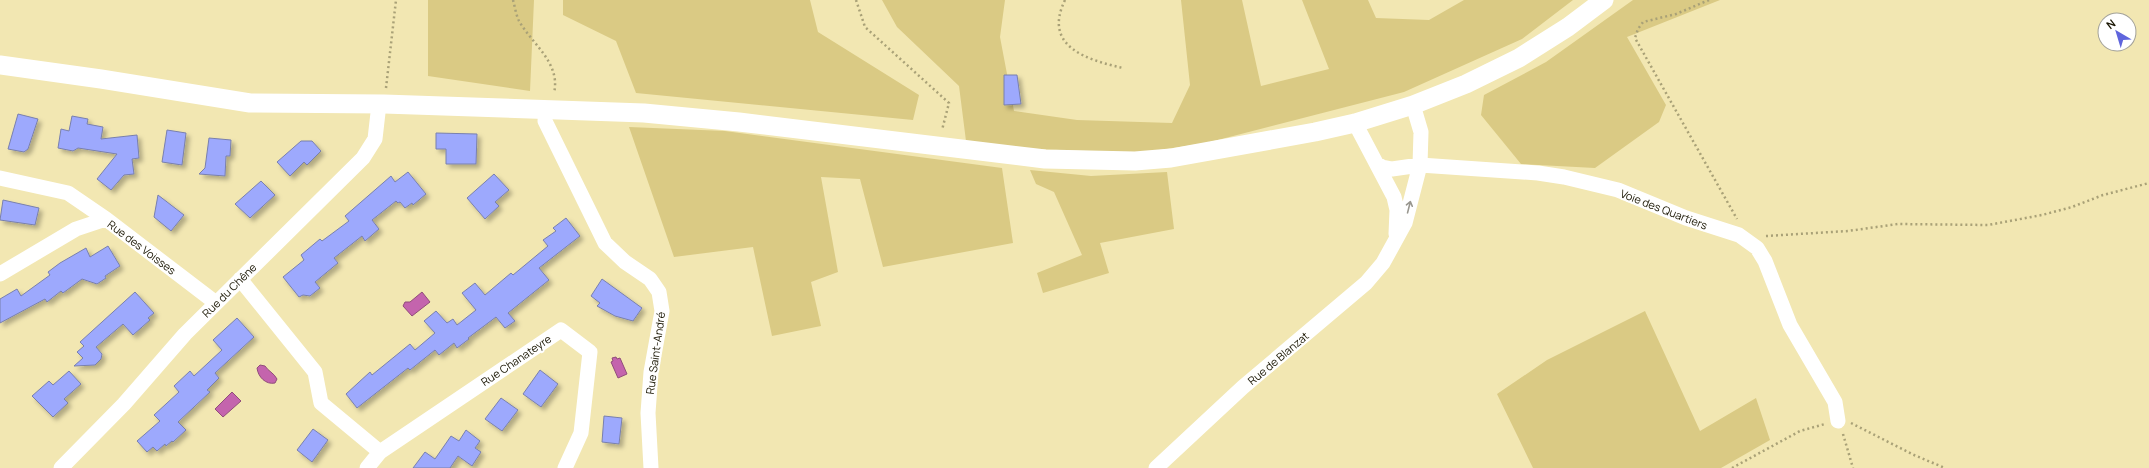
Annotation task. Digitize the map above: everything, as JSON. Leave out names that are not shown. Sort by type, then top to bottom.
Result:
[{"type":"main road","points":[[0,65],[101,78],[250,103],[382,104],[644,113],[739,122],[1045,159],[1135,161],[1215,150],[1355,123],[1413,104],[1466,84],[1519,58],[1568,27],[1604,0]]},
{"type":"street","name":"Rue du Chêne","points":[[61,468],[124,404],[185,334],[363,158],[375,139],[382,104]]},
{"type":"street","name":"Rue de Blanzat","points":[[1156,468],[1243,387],[1366,283],[1383,263],[1405,223],[1420,165],[1421,132],[1413,104]]},
{"type":"street","name":"Rue Saint-André","points":[[548,109],[546,121],[606,243],[625,262],[650,279],[659,292],[662,311],[651,372],[648,413],[651,468]]},
{"type":"street","name":"Rue de Blanzat","points":[[1355,123],[1394,197],[1397,222],[1395,243]]},
{"type":"street","name":"Voie des Quartiers","points":[[1377,164],[1382,167],[1392,169],[1420,165],[1538,173],[1571,178],[1618,190],[1692,220],[1739,235],[1757,248],[1765,261],[1790,324],[1836,402],[1838,421]]},
{"type":"street","points":[[0,178],[68,193],[106,219]]},
{"type":"street","name":"Rue des Voisses","points":[[0,274],[76,229],[106,219],[216,303]]},
{"type":"street","points":[[240,279],[315,372],[321,403],[380,452]]},
{"type":"street","name":"Rue Chanateyre","points":[[367,468],[380,452],[561,330],[590,352],[581,433],[565,468]]},
{"type":"path","points":[[382,104],[396,0]]},
{"type":"path","points":[[513,0],[519,21],[551,66],[555,88],[548,109]]},
{"type":"path","points":[[856,0],[865,27],[949,103],[938,146]]},
{"type":"path","points":[[1065,0],[1058,14],[1060,32],[1070,48],[1094,61],[1124,68]]},
{"type":"path","points":[[1709,0],[1676,14],[1643,22],[1638,28],[1635,38],[1737,220]]},
{"type":"path","points":[[1739,235],[1782,236],[1848,231],[1898,224],[1988,225],[2042,215],[2072,207],[2103,195],[2149,183]]},
{"type":"path","points":[[1732,468],[1800,431],[1838,421],[1847,421],[1914,455],[1945,468]]},
{"type":"path","points":[[1838,421],[1853,468]]},
{"type":"shaded area","points":[[428,0],[534,0],[530,91],[428,76]]},
{"type":"shaded area","points":[[563,0],[810,0],[818,32],[919,95],[913,120],[636,93],[616,41],[563,15]]},
{"type":"shaded area","points":[[882,0],[1005,0],[1000,37],[1014,111],[1077,120],[1172,123],[1190,85],[1181,0],[1242,0],[1261,86],[1329,69],[1302,0],[1368,0],[1376,18],[1429,20],[1464,0],[1573,0],[1522,39],[1404,92],[1206,143],[1140,153],[1034,149],[966,141],[959,86],[897,27]]},
{"type":"shaded area","points":[[1633,0],[1720,0],[1627,37],[1666,105],[1659,122],[1595,168],[1521,164],[1481,115],[1484,95],[1546,62]]},
{"type":"shaded area","points":[[629,127],[725,131],[1002,168],[1013,243],[883,267],[860,179],[821,177],[838,272],[811,282],[821,326],[772,336],[753,247],[674,257]]},
{"type":"shaded area","points":[[1030,170],[1091,176],[1167,172],[1174,229],[1100,243],[1109,273],[1043,293],[1037,273],[1082,255],[1054,192],[1036,184]]},
{"type":"shaded area","points":[[422,292],[430,302],[412,316],[403,306],[405,302],[410,302]]},
{"type":"shaded area","points":[[1645,311],[1700,431],[1756,398],[1770,440],[1721,468],[1533,468],[1497,394],[1547,360]]},
{"type":"shaded area","points":[[616,357],[617,359],[620,358],[627,374],[618,378],[611,362],[613,361],[612,358]]},
{"type":"shaded area","points":[[260,365],[265,366],[274,375],[277,379],[275,383],[269,383],[263,380],[257,368]]},
{"type":"shaded area","points":[[232,392],[241,401],[223,417],[215,409]]},
{"type":"building","points":[[1004,75],[1017,75],[1021,104],[1004,105]]},
{"type":"building","points":[[18,114],[38,119],[28,149],[24,152],[8,149]]},
{"type":"building","points":[[72,116],[88,119],[87,124],[103,127],[101,139],[137,135],[139,158],[132,159],[134,174],[124,175],[111,190],[97,179],[117,154],[78,148],[73,151],[58,148],[61,129],[69,131]]},
{"type":"building","points":[[167,130],[186,133],[182,165],[162,162]]},
{"type":"building","points":[[436,133],[477,134],[476,164],[446,164],[446,149],[436,149]]},
{"type":"building","points":[[209,138],[231,140],[230,156],[226,156],[225,176],[199,174],[205,168]]},
{"type":"building","points":[[301,141],[312,141],[321,151],[307,165],[304,162],[290,176],[277,162]]},
{"type":"building","points":[[408,172],[426,194],[413,205],[412,203],[405,208],[400,202],[398,203],[396,201],[372,220],[379,229],[365,241],[362,236],[334,258],[338,263],[315,282],[320,288],[310,296],[303,295],[299,297],[283,277],[304,260],[301,255],[320,239],[322,241],[349,221],[345,216],[391,176],[395,182]]},
{"type":"building","points":[[494,174],[509,190],[495,202],[499,206],[485,219],[467,198]]},
{"type":"building","points":[[261,181],[275,195],[250,218],[235,204]]},
{"type":"building","points":[[158,195],[184,215],[171,231],[154,217]]},
{"type":"building","points":[[3,200],[39,208],[35,225],[0,220]]},
{"type":"building","points":[[566,218],[580,236],[539,268],[549,280],[508,313],[515,321],[505,328],[496,317],[457,348],[454,343],[439,355],[435,350],[410,370],[408,368],[357,408],[346,394],[370,372],[372,375],[410,344],[415,350],[435,333],[424,321],[436,311],[447,323],[453,319],[457,325],[476,310],[462,293],[475,283],[485,295],[511,273],[513,275],[548,246],[543,240],[556,231],[553,228]]},
{"type":"building","points":[[108,246],[120,266],[105,276],[106,278],[97,284],[82,279],[63,293],[61,291],[47,302],[45,299],[0,323],[0,299],[17,289],[21,296],[50,275],[48,272],[60,263],[86,248],[90,257]]},
{"type":"building","points":[[602,279],[642,308],[633,321],[615,316],[597,306],[600,303],[591,296]]},
{"type":"building","points":[[135,292],[154,313],[148,318],[150,320],[133,335],[123,324],[96,347],[102,354],[101,359],[95,365],[74,366],[83,358],[77,352],[84,346],[80,342]]},
{"type":"building","points":[[237,318],[254,337],[215,373],[219,378],[207,390],[210,392],[178,422],[186,430],[173,442],[172,441],[166,446],[165,444],[157,451],[153,447],[147,452],[137,441],[160,421],[154,415],[179,392],[174,386],[190,371],[194,376],[222,350],[213,340]]},
{"type":"building","points":[[540,370],[558,384],[541,407],[523,394]]},
{"type":"building","points":[[69,371],[81,384],[64,399],[68,403],[53,417],[32,396],[49,381],[53,385]]},
{"type":"building","points":[[501,398],[518,410],[502,431],[485,419]]},
{"type":"building","points":[[604,416],[622,418],[619,444],[602,442]]},
{"type":"building","points":[[313,429],[328,440],[312,462],[297,450]]},
{"type":"building","points":[[466,430],[480,441],[475,448],[481,452],[472,466],[458,456],[450,468],[413,468],[425,452],[435,459],[451,436],[459,441]]}]
